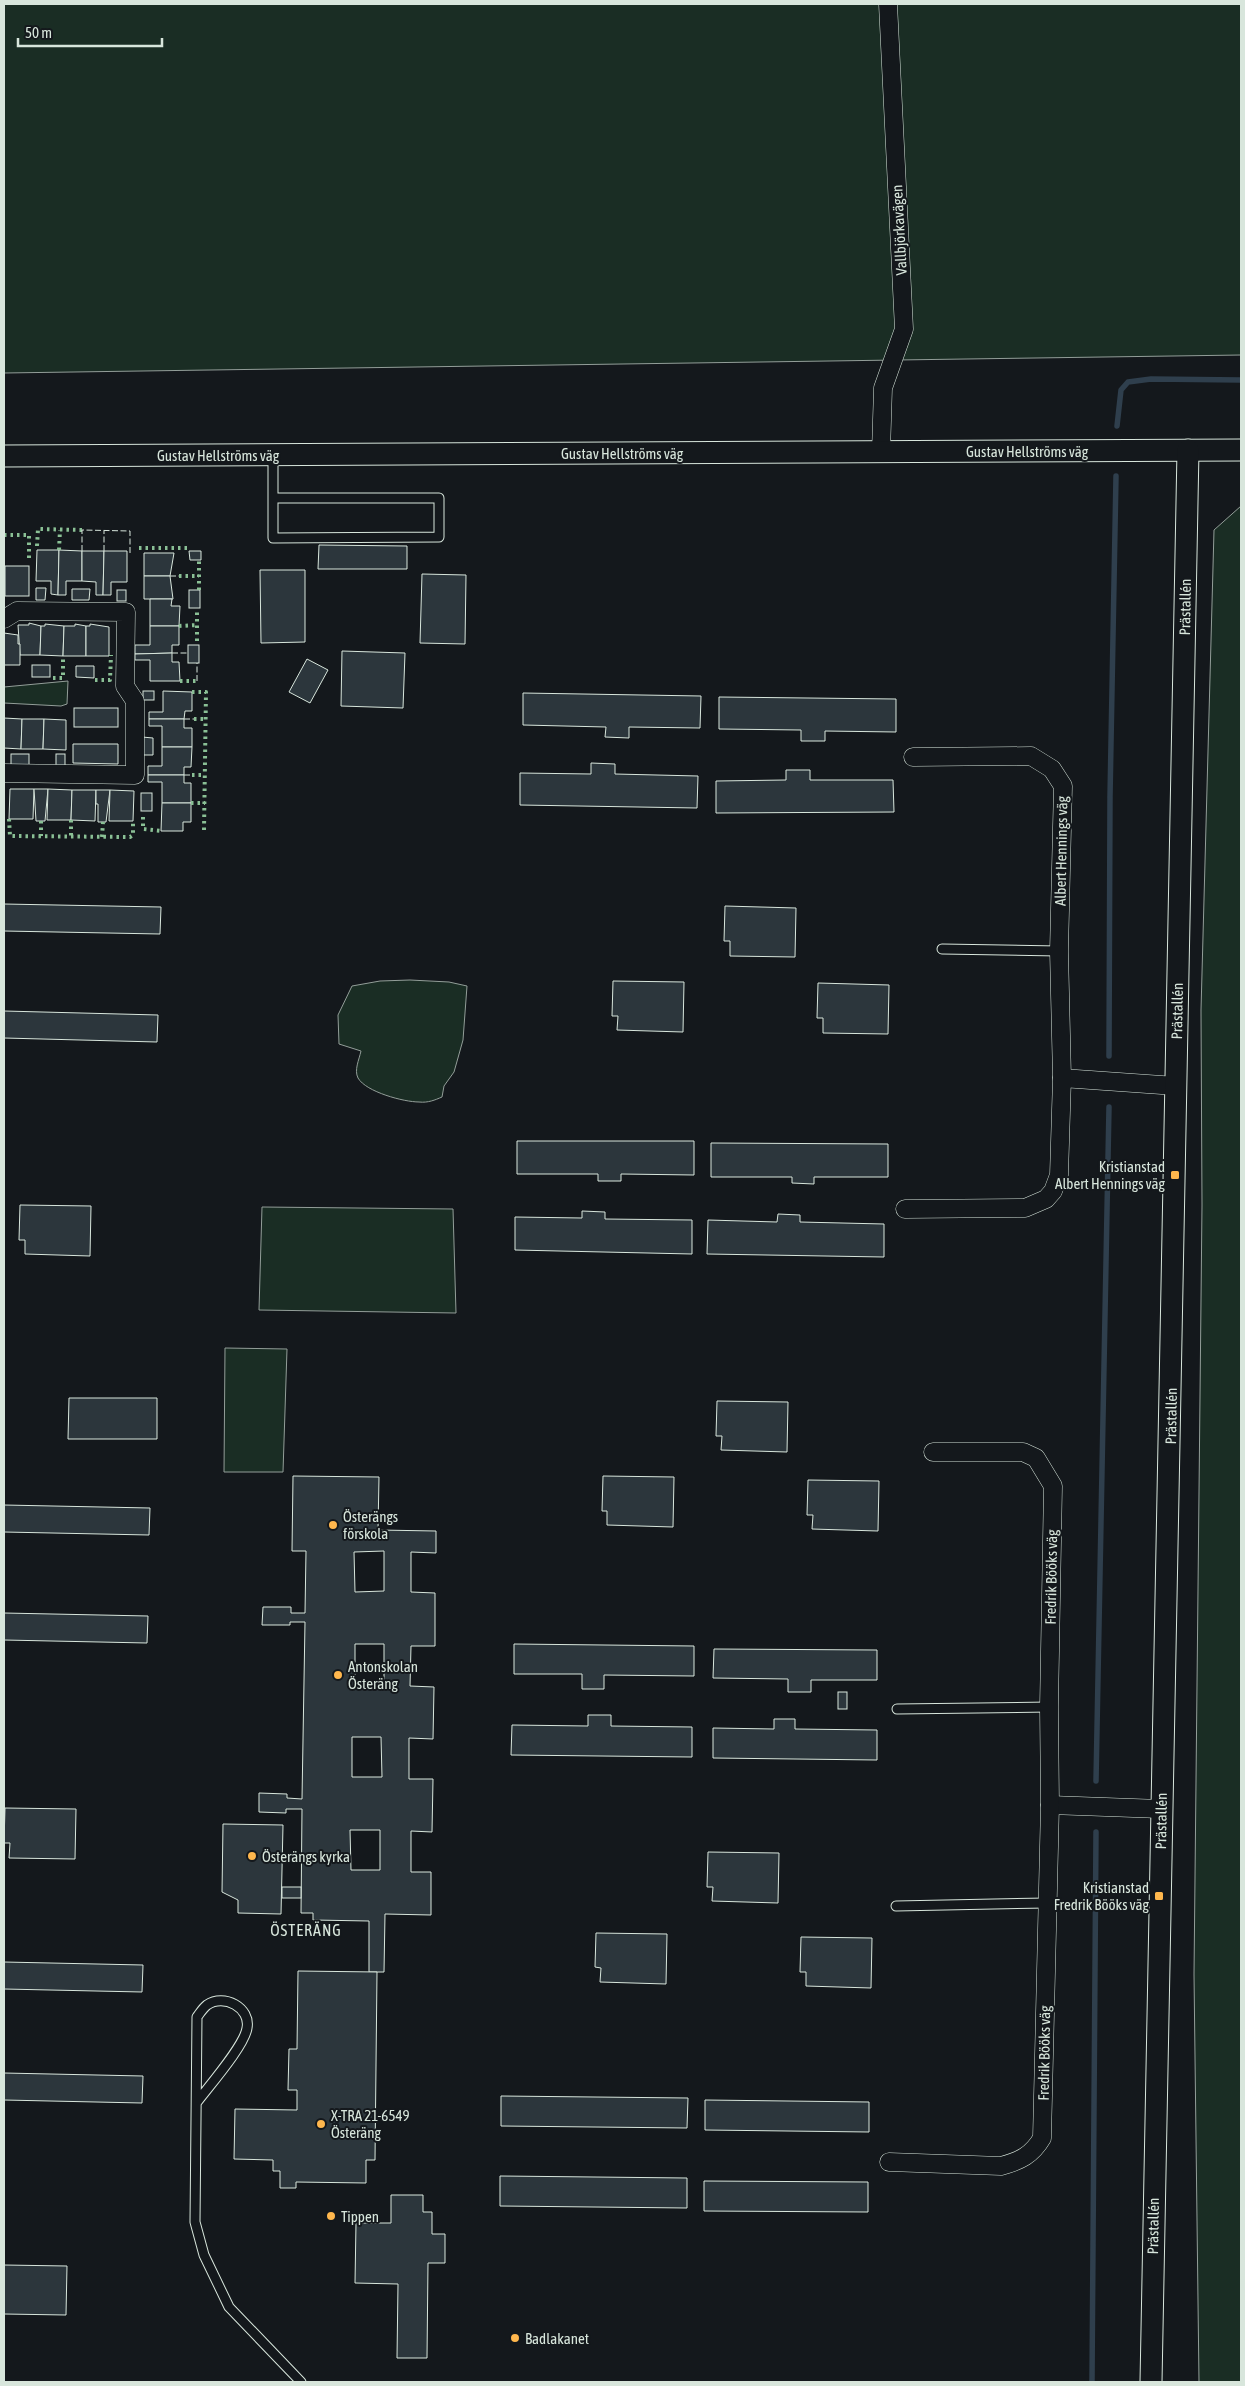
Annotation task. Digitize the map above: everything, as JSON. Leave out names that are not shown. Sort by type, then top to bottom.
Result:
[{"type":"street","name":"Vallbjörkavägen","points":[[882,452],[883,388],[904,329],[888,4]]},
{"type":"street","name":"Prästallén","points":[[1151,2382],[1188,450]]},
{"type":"street","name":"Gustav Hellströms väg","points":[[4,456],[1241,450]]},
{"type":"street","points":[[4,619],[17,611],[126,612],[125,686],[136,702],[135,775],[4,774]]},
{"type":"street","name":"Albert Hennings väg","points":[[905,1209],[1024,1208],[1046,1199],[1059,1175],[1062,1078],[1059,951],[1063,786],[1052,769],[1031,756],[913,757]]},
{"type":"street","points":[[1062,1078],[1176,1086]]},
{"type":"street","name":"Fredrik Bööks väg","points":[[889,2162],[1001,2166],[1018,2162],[1036,2148],[1042,2138],[1050,1805],[1048,1707],[1053,1486],[1036,1458],[1023,1452],[933,1452]]},
{"type":"street","points":[[1050,1805],[1161,1808]]},
{"type":"lane","points":[[273,454],[273,498],[273,538],[439,537],[439,498],[273,498]]},
{"type":"lane","points":[[942,949],[1059,951]]},
{"type":"lane","points":[[897,1709],[1048,1707]]},
{"type":"lane","points":[[896,1906],[1047,1903]]},
{"type":"lane","points":[[197,2102],[245,2038],[247,2018],[243,2010],[227,2002],[216,2001],[207,2005],[197,2017],[195,2222],[204,2255],[229,2307],[301,2382]]},
{"type":"green space","points":[[4,4],[1241,4],[1241,355],[4,373]]},
{"type":"green space","points":[[1241,506],[1241,2382],[1199,2382],[1194,1974],[1202,1205],[1201,1010],[1214,530]]},
{"type":"green space","points":[[68,681],[67,704],[61,706],[4,703],[4,687]]},
{"type":"green space","points":[[380,981],[449,982],[467,986],[463,1040],[454,1072],[444,1086],[442,1097],[425,1102],[412,1102],[395,1098],[369,1088],[362,1083],[356,1072],[361,1051],[339,1044],[338,1015],[352,986]]},
{"type":"green space","points":[[262,1207],[453,1209],[456,1313],[259,1310]]},
{"type":"green space","points":[[225,1348],[287,1349],[283,1472],[224,1472]]},
{"type":"building","points":[[319,545],[407,546],[407,569],[318,569]]},
{"type":"building","points":[[37,550],[59,550],[58,595],[51,594],[51,581],[36,581]]},
{"type":"building","points":[[59,550],[82,551],[82,581],[66,581],[66,595],[58,595]]},
{"type":"building","points":[[82,551],[104,551],[103,595],[96,595],[96,582],[82,581]]},
{"type":"building","points":[[104,551],[127,551],[127,582],[111,582],[111,595],[103,595]]},
{"type":"building","points":[[189,551],[201,551],[201,560],[190,560]]},
{"type":"building","points":[[144,553],[174,553],[170,576],[144,576]]},
{"type":"building","points":[[5,566],[29,566],[29,596],[5,596]]},
{"type":"building","points":[[260,570],[305,570],[305,642],[261,643]]},
{"type":"building","points":[[422,574],[466,575],[465,644],[420,643]]},
{"type":"building","points":[[144,576],[170,576],[173,599],[144,599]]},
{"type":"building","points":[[36,588],[46,588],[45,600],[36,600]]},
{"type":"building","points":[[72,589],[90,589],[89,600],[72,600]]},
{"type":"building","points":[[117,590],[126,590],[126,601],[117,601]]},
{"type":"building","points":[[189,590],[200,590],[200,608],[189,608]]},
{"type":"building","points":[[150,599],[172,599],[171,606],[180,606],[179,626],[150,626]]},
{"type":"building","points":[[29,623],[41,626],[40,655],[20,655],[18,625],[29,625]]},
{"type":"building","points":[[45,624],[64,626],[63,656],[40,655],[41,626],[45,626]]},
{"type":"building","points":[[75,624],[86,626],[86,656],[63,656],[64,626],[75,626]]},
{"type":"building","points":[[90,624],[109,627],[109,656],[86,656],[86,626],[90,626]]},
{"type":"building","points":[[150,626],[179,626],[179,645],[172,645],[172,653],[135,654],[135,645],[150,645]]},
{"type":"building","points":[[4,633],[18,635],[20,665],[4,665]]},
{"type":"building","points":[[188,645],[199,645],[199,663],[188,663]]},
{"type":"building","points":[[342,651],[405,653],[403,708],[341,706]]},
{"type":"building","points":[[172,653],[172,662],[179,662],[180,681],[150,681],[150,660],[135,660],[135,654]]},
{"type":"building","points":[[307,659],[328,670],[310,703],[289,692]]},
{"type":"building","points":[[32,665],[50,665],[50,677],[32,677]]},
{"type":"building","points":[[76,666],[94,666],[94,678],[76,677]]},
{"type":"building","points":[[143,691],[154,691],[154,700],[143,700]]},
{"type":"building","points":[[163,691],[192,692],[192,711],[185,711],[184,719],[149,719],[149,712],[163,712]]},
{"type":"building","points":[[523,693],[701,696],[700,728],[629,727],[629,738],[605,737],[606,727],[523,725]]},
{"type":"building","points":[[719,697],[896,699],[896,732],[825,731],[825,741],[801,741],[801,730],[719,729]]},
{"type":"building","points":[[74,708],[118,708],[118,727],[74,727]]},
{"type":"building","points":[[4,718],[22,719],[21,749],[4,748]]},
{"type":"building","points":[[22,719],[44,719],[43,749],[21,749]]},
{"type":"building","points":[[44,719],[66,720],[66,750],[43,749]]},
{"type":"building","points":[[149,719],[184,719],[184,728],[192,728],[192,747],[162,747],[162,726],[149,726]]},
{"type":"building","points":[[142,737],[153,738],[153,755],[142,755]]},
{"type":"building","points":[[73,744],[118,744],[118,764],[73,763]]},
{"type":"building","points":[[162,747],[192,747],[191,767],[184,767],[184,775],[148,775],[148,766],[162,766]]},
{"type":"building","points":[[11,754],[29,754],[29,765],[11,765]]},
{"type":"building","points":[[56,754],[65,754],[65,766],[56,766]]},
{"type":"building","points":[[591,763],[615,764],[615,774],[698,776],[697,808],[520,805],[520,773],[591,774]]},
{"type":"building","points":[[786,770],[810,770],[810,780],[893,780],[894,812],[716,813],[716,781],[786,780]]},
{"type":"building","points":[[148,775],[184,775],[184,783],[191,783],[191,803],[162,803],[162,782],[148,782]]},
{"type":"building","points":[[10,789],[34,789],[33,819],[9,819]]},
{"type":"building","points":[[34,789],[48,789],[45,821],[36,821]]},
{"type":"building","points":[[48,789],[72,790],[71,820],[47,820]]},
{"type":"building","points":[[72,790],[96,790],[95,821],[71,820]]},
{"type":"building","points":[[96,790],[110,790],[106,822],[98,822]]},
{"type":"building","points":[[110,790],[134,791],[133,821],[109,821]]},
{"type":"building","points":[[141,793],[152,793],[152,811],[141,811]]},
{"type":"building","points":[[162,803],[191,803],[191,822],[183,822],[183,831],[161,831]]},
{"type":"building","points":[[4,904],[161,907],[160,934],[4,931]]},
{"type":"building","points":[[725,906],[796,908],[795,957],[730,956],[730,941],[724,941]]},
{"type":"building","points":[[613,981],[684,982],[683,1032],[617,1030],[618,1016],[612,1016]]},
{"type":"building","points":[[818,983],[889,985],[888,1034],[823,1033],[823,1018],[817,1018]]},
{"type":"building","points":[[4,1011],[158,1015],[157,1042],[4,1038]]},
{"type":"building","points":[[517,1141],[694,1141],[694,1175],[621,1174],[621,1181],[598,1181],[598,1174],[517,1174]]},
{"type":"building","points":[[711,1143],[888,1144],[888,1177],[814,1177],[814,1184],[792,1183],[792,1177],[711,1177]]},
{"type":"building","points":[[20,1205],[91,1206],[90,1256],[25,1254],[25,1240],[19,1240]]},
{"type":"building","points":[[582,1211],[605,1212],[605,1219],[692,1220],[692,1254],[515,1250],[515,1217],[582,1218]]},
{"type":"building","points":[[778,1214],[800,1215],[800,1222],[884,1224],[884,1257],[707,1254],[708,1220],[777,1222]]},
{"type":"building","points":[[69,1398],[157,1398],[157,1439],[68,1439]]},
{"type":"building","points":[[717,1401],[788,1402],[787,1452],[721,1450],[722,1436],[716,1436]]},
{"type":"building","points":[[293,1476],[379,1477],[378,1530],[436,1531],[436,1553],[411,1552],[411,1592],[435,1593],[435,1646],[411,1646],[410,1686],[434,1687],[433,1739],[409,1738],[409,1779],[433,1779],[432,1832],[411,1831],[411,1872],[431,1872],[431,1915],[385,1914],[384,1972],[369,1972],[369,1921],[313,1920],[313,1913],[301,1913],[302,1809],[286,1809],[286,1813],[259,1812],[259,1793],[287,1794],[287,1798],[302,1799],[305,1622],[290,1622],[290,1625],[262,1625],[263,1607],[291,1607],[291,1613],[305,1613],[306,1551],[292,1551]],"holes":[[[384,1551],[384,1591],[355,1592],[354,1552]],[[355,1644],[384,1644],[384,1684],[355,1684]],[[352,1737],[381,1737],[382,1777],[352,1777]],[[350,1830],[380,1830],[380,1870],[351,1870]]]},
{"type":"building","points":[[603,1476],[674,1477],[673,1527],[607,1525],[607,1511],[602,1511]]},
{"type":"building","points":[[808,1480],[879,1481],[878,1531],[812,1529],[813,1515],[807,1515]]},
{"type":"building","points":[[4,1505],[150,1508],[149,1535],[4,1532]]},
{"type":"building","points":[[4,1613],[148,1616],[147,1643],[4,1640]]},
{"type":"building","points":[[514,1644],[694,1646],[694,1676],[604,1675],[604,1689],[582,1689],[582,1674],[514,1674]]},
{"type":"building","points":[[714,1649],[877,1650],[877,1680],[811,1680],[811,1692],[788,1692],[788,1679],[713,1678]]},
{"type":"building","points":[[838,1692],[847,1692],[847,1709],[838,1709]]},
{"type":"building","points":[[588,1715],[611,1715],[611,1726],[692,1727],[692,1757],[511,1755],[512,1725],[588,1726]]},
{"type":"building","points":[[774,1719],[795,1719],[795,1729],[877,1730],[877,1760],[713,1758],[713,1728],[774,1729]]},
{"type":"building","points":[[5,1808],[76,1809],[75,1859],[9,1858],[10,1843],[4,1843]]},
{"type":"building","name":"Österängs kyrka","points":[[223,1824],[283,1825],[281,1914],[238,1913],[238,1900],[222,1892]]},
{"type":"building","points":[[708,1852],[779,1853],[778,1903],[712,1901],[713,1887],[707,1887]]},
{"type":"building","points":[[282,1887],[301,1887],[301,1898],[282,1898]]},
{"type":"building","points":[[596,1933],[667,1934],[666,1984],[600,1982],[601,1968],[595,1967]]},
{"type":"building","points":[[801,1937],[872,1938],[871,1988],[806,1986],[806,1972],[800,1972]]},
{"type":"building","points":[[4,1962],[143,1965],[142,1992],[4,1989]]},
{"type":"building","points":[[298,1971],[377,1972],[375,2160],[366,2160],[366,2183],[296,2182],[296,2188],[280,2188],[280,2171],[273,2171],[273,2160],[234,2159],[235,2109],[297,2110],[297,2090],[288,2090],[289,2049],[297,2049]]},
{"type":"building","points":[[4,2073],[143,2076],[142,2103],[4,2100]]},
{"type":"building","points":[[501,2096],[688,2098],[687,2128],[501,2126]]},
{"type":"building","points":[[705,2100],[869,2102],[869,2132],[705,2130]]},
{"type":"building","points":[[500,2176],[687,2178],[687,2208],[500,2206]]},
{"type":"building","points":[[704,2181],[868,2182],[868,2212],[704,2211]]},
{"type":"building","points":[[391,2195],[423,2195],[423,2212],[432,2212],[432,2234],[445,2234],[445,2263],[428,2263],[427,2358],[397,2358],[398,2284],[355,2283],[356,2223],[391,2223]]},
{"type":"building","points":[[4,2265],[67,2266],[66,2315],[4,2314]]},
{"type":"waterway","points":[[1117,426],[1121,390],[1128,382],[1151,379],[1241,380]]},
{"type":"waterway","points":[[1109,1056],[1110,797],[1116,476]]},
{"type":"waterway","points":[[1096,1781],[1109,1107]]},
{"type":"waterway","points":[[1092,2382],[1096,1832]]},
{"type":"hedge","points":[[37,546],[38,529],[82,530]]},
{"type":"hedge","points":[[59,550],[60,530]]},
{"type":"hedge","points":[[4,535],[29,535],[29,558]]},
{"type":"hedge","points":[[139,548],[189,548]]},
{"type":"hedge","points":[[199,560],[199,590]]},
{"type":"hedge","points":[[179,576],[199,576]]},
{"type":"hedge","points":[[197,611],[197,641]]},
{"type":"hedge","points":[[179,626],[197,625]]},
{"type":"hedge","points":[[95,680],[110,680],[111,655]]},
{"type":"hedge","points":[[53,678],[63,678],[63,656]]},
{"type":"hedge","points":[[180,681],[197,681]]},
{"type":"hedge","points":[[192,692],[206,692],[204,831]]},
{"type":"hedge","points":[[194,719],[206,719]]},
{"type":"hedge","points":[[192,775],[205,775]]},
{"type":"hedge","points":[[191,803],[205,803]]},
{"type":"hedge","points":[[143,817],[143,829],[161,831]]},
{"type":"hedge","points":[[9,819],[10,836],[130,837],[133,835],[133,821]]},
{"type":"hedge","points":[[71,820],[71,837]]},
{"type":"hedge","points":[[41,821],[41,836]]},
{"type":"hedge","points":[[102,837],[103,822]]},
{"type":"fence","points":[[82,551],[82,530],[130,531],[130,553]]},
{"type":"fence","points":[[104,531],[104,551]]},
{"type":"fence","points":[[170,576],[179,576]]},
{"type":"fence","points":[[172,653],[188,653]]},
{"type":"fence","points":[[197,663],[197,681]]},
{"type":"fence","points":[[184,719],[194,719]]},
{"type":"fence","points":[[184,775],[192,775]]},
{"type":"place","name":"Kristianstad Albert Hennings väg","points":[[1175,1175]]},
{"type":"place","name":"Österängs förskola","points":[[333,1525]]},
{"type":"place","name":"Antonskolan Österäng","points":[[338,1675]]},
{"type":"place","name":"Österängs kyrka","points":[[252,1856]]},
{"type":"place","name":"Kristianstad Fredrik Bööks väg","points":[[1159,1896]]},
{"type":"place","name":"X-TRA 21-6549 Österäng","points":[[321,2124]]},
{"type":"place","name":"Tippen","points":[[331,2216]]},
{"type":"place","name":"Badlakanet","points":[[515,2338]]},
{"type":"district","name":"ÖSTERÄNG","points":[[306,1930]]}]
